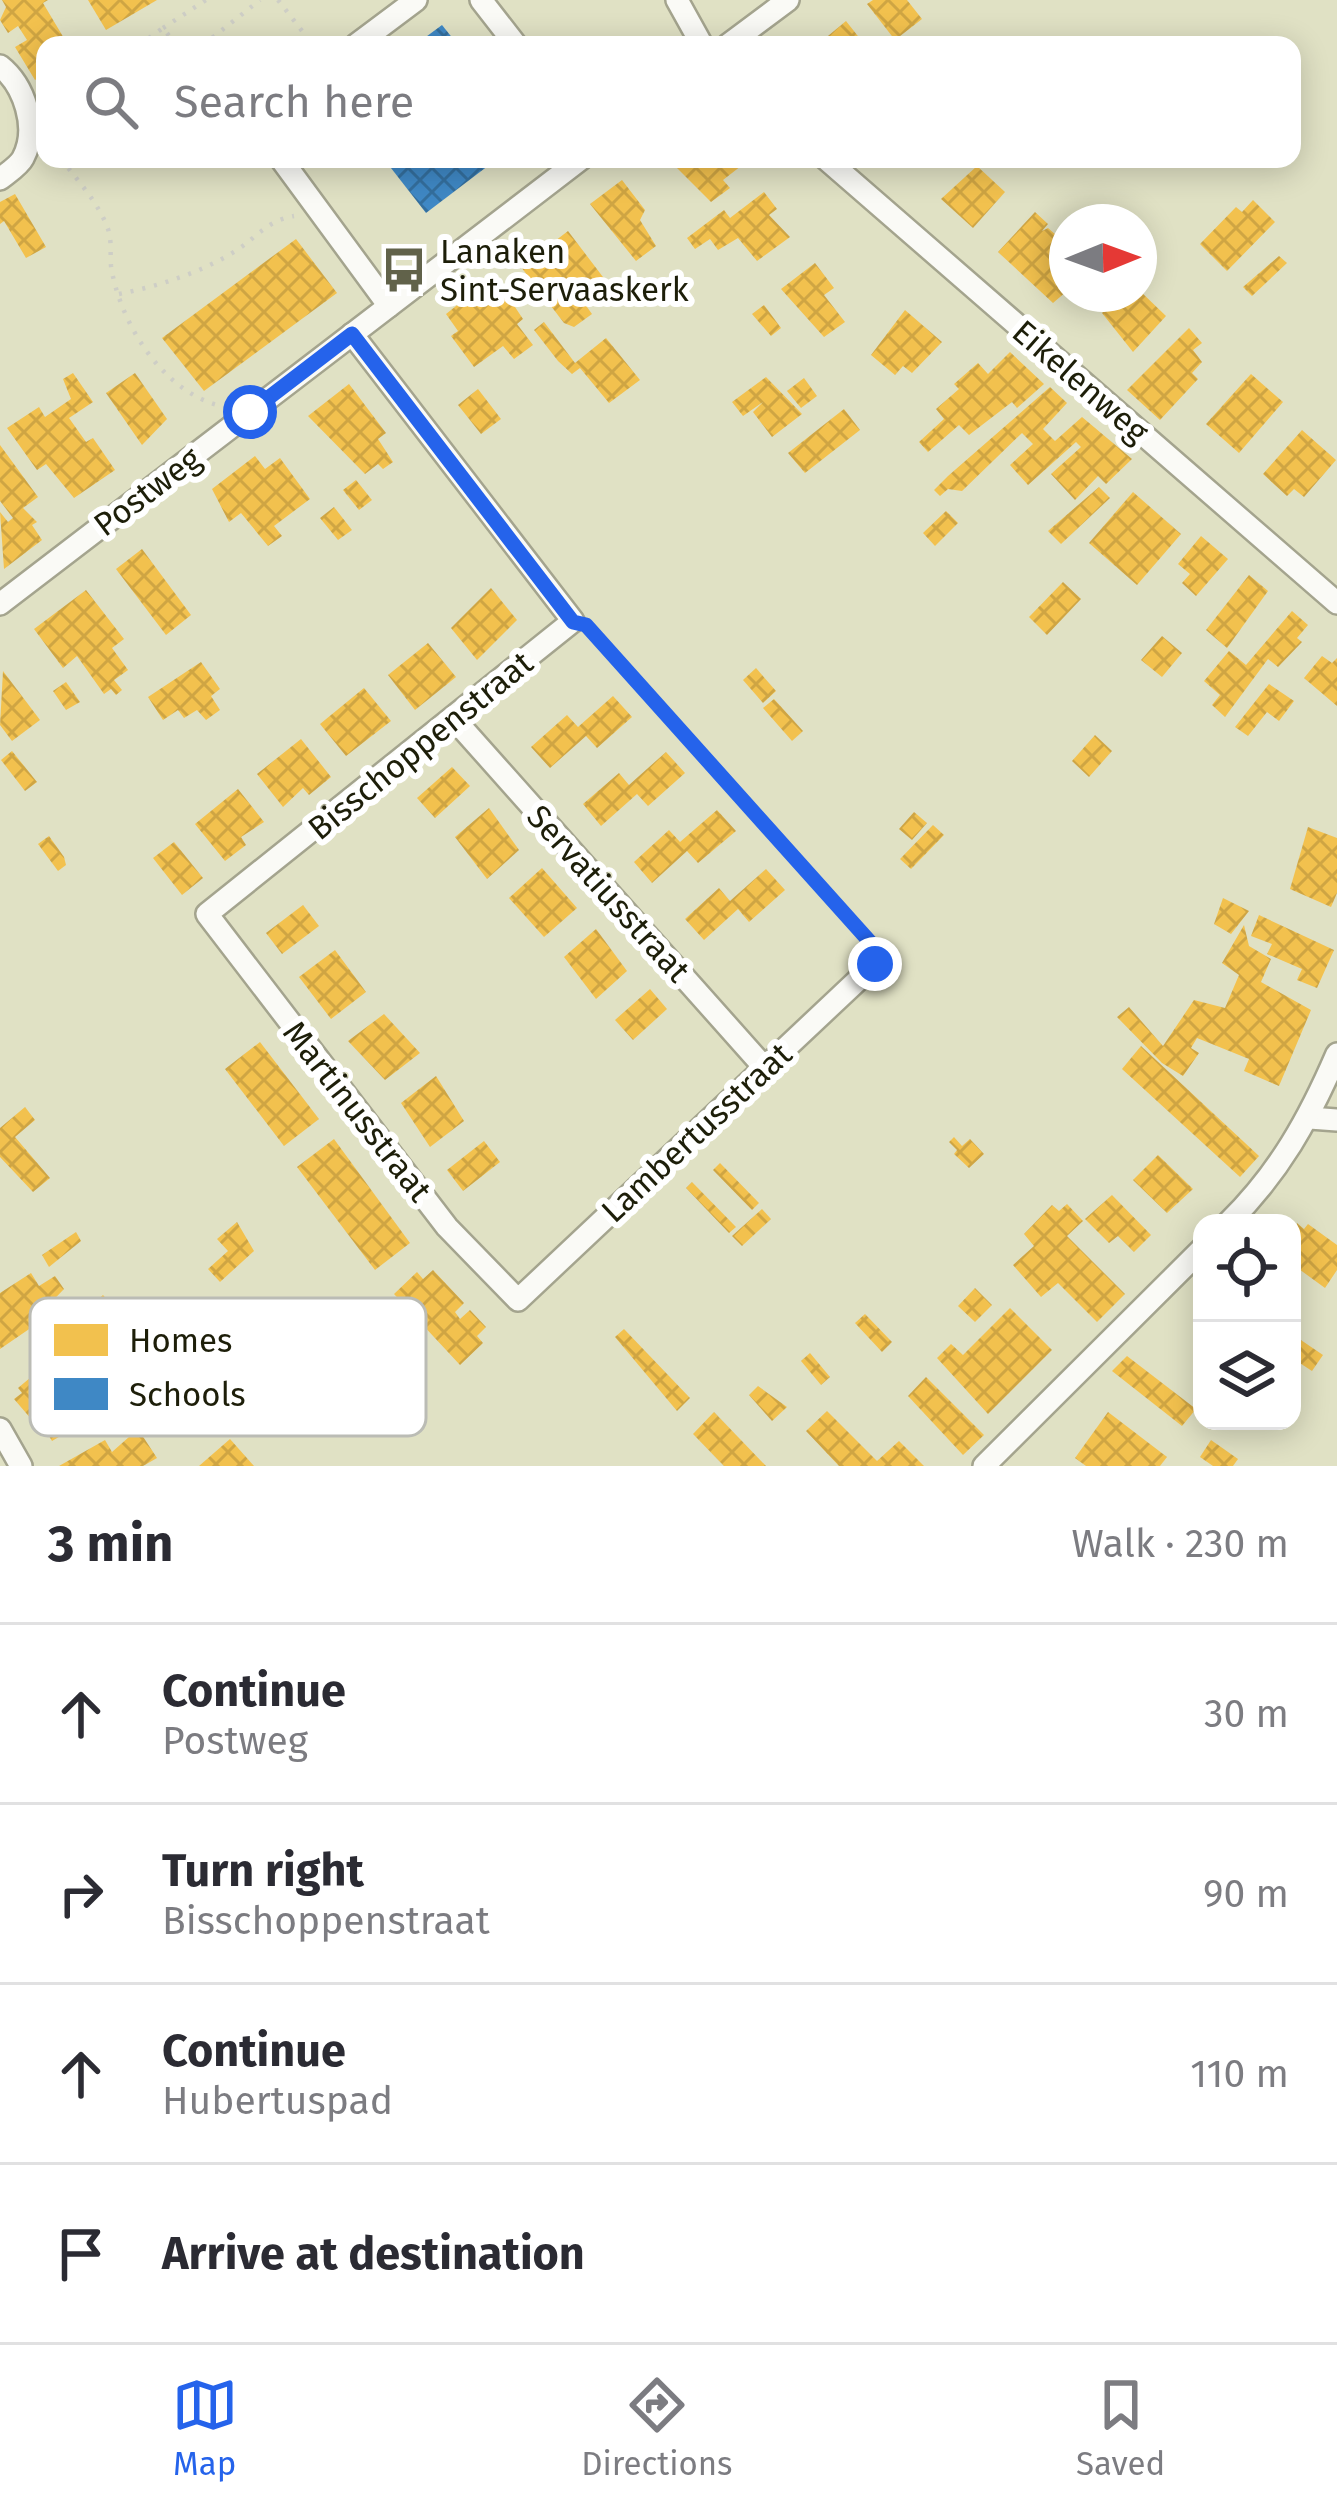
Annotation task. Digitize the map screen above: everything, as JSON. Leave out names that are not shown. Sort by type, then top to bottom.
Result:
[{"type":"street","points":[[368,36],[416,0]]},
{"type":"street","points":[[482,0],[509,36]]},
{"type":"street","points":[[676,0],[697,36]]},
{"type":"street","points":[[740,36],[788,0]]},
{"type":"street","points":[[0,66],[18,80],[30,124],[22,159],[0,179]]},
{"type":"street","points":[[288,168],[389,306]]},
{"type":"street","name":"Postweg","points":[[0,604],[568,168]]},
{"type":"street","name":"Eikelenweg","points":[[836,168],[1337,603]]},
{"type":"street","points":[[352,334],[573,622]]},
{"type":"street","name":"Bisschoppenstraat","points":[[207,914],[573,622]]},
{"type":"street","name":"Servatiusstraat","points":[[454,719],[764,1067]]},
{"type":"street","name":"Martinusstraat","points":[[207,914],[447,1227],[518,1300]]},
{"type":"street","name":"Lambertusstraat","points":[[518,1300],[875,964]]},
{"type":"street","points":[[1237,1214],[1260,1192],[1310,1118],[1337,1054]]},
{"type":"street","points":[[1310,1118],[1337,1120]]},
{"type":"street","points":[[984,1466],[1193,1258]]},
{"type":"street","points":[[0,1429],[21,1466]]},
{"type":"path","points":[[152,36],[206,0]]},
{"type":"path","points":[[214,36],[260,0]]},
{"type":"path","points":[[278,0],[306,36]]},
{"type":"path","points":[[163,28],[169,36]]},
{"type":"path","points":[[68,168],[98,206],[110,235],[119,294],[148,354],[190,398],[250,412]]},
{"type":"path","points":[[119,294],[180,280],[288,216],[324,216]]},
{"type":"path","points":[[573,622],[586,625],[879,952],[875,964]]},
{"type":"building: Homes","points":[[2,0],[48,0],[43,3],[63,36],[36,36],[35,80],[15,47],[27,40],[18,26],[8,33],[0,20],[6,7]]},
{"type":"building: Homes","points":[[88,0],[157,0],[106,30]]},
{"type":"building: Homes","points":[[907,0],[922,19],[900,36],[892,36],[867,4]]},
{"type":"building: Homes","points":[[846,21],[858,36],[828,36]]},
{"type":"building: Homes","points":[[677,168],[738,168],[723,180],[730,188],[711,202]]},
{"type":"building: Homes","points":[[975,168],[1005,192],[973,228],[941,199]]},
{"type":"building: Homes","points":[[622,180],[645,210],[640,220],[656,246],[636,261],[590,204]]},
{"type":"building: Homes","points":[[764,192],[777,209],[769,215],[790,237],[757,261],[738,238],[718,250],[710,239],[695,249],[687,238],[724,210],[730,218]]},
{"type":"building: Homes","points":[[15,194],[46,247],[26,258],[4,221],[0,224],[0,202]]},
{"type":"building: Homes","points":[[1253,200],[1275,222],[1227,271],[1200,244],[1236,207],[1242,212]]},
{"type":"building: Homes","points":[[1035,212],[1048,224],[1042,231],[1049,229],[1049,299],[998,252]]},
{"type":"building: Homes","points":[[568,231],[606,281],[582,300],[592,314],[574,327],[564,323],[521,267]]},
{"type":"building: Homes","points":[[296,239],[337,293],[204,391],[162,338]]},
{"type":"building: Homes","points":[[1279,256],[1287,263],[1252,296],[1243,287]]},
{"type":"building: Homes","points":[[815,263],[834,288],[824,295],[845,322],[824,337],[781,289]]},
{"type":"building: Homes","points":[[490,279],[523,319],[517,324],[533,345],[514,359],[503,346],[474,367],[451,336],[458,331],[446,314]]},
{"type":"building: Homes","points":[[764,305],[781,328],[771,336],[752,314]]},
{"type":"building: Homes","points":[[1157,307],[1166,316],[1133,352],[1102,313],[1157,312]]},
{"type":"building: Homes","points":[[905,310],[942,342],[912,373],[903,366],[895,375],[871,355]]},
{"type":"building: Homes","points":[[544,322],[575,363],[606,338],[640,380],[609,403],[580,368],[572,374],[558,361],[534,330]]},
{"type":"building: Homes","points":[[1189,328],[1202,343],[1193,350],[1202,362],[1192,373],[1198,379],[1160,420],[1127,390]]},
{"type":"building: Homes","points":[[1010,352],[1044,384],[1017,408],[1012,402],[969,435],[959,425],[928,452],[919,442],[944,419],[936,409],[959,389],[954,384],[978,363],[988,374]]},
{"type":"building: Homes","points":[[73,373],[93,402],[69,418],[86,442],[93,438],[115,470],[74,498],[46,464],[37,470],[7,428],[39,407],[45,417],[71,399],[63,379]]},
{"type":"building: Homes","points":[[135,373],[167,419],[142,445],[106,393]]},
{"type":"building: Homes","points":[[1251,374],[1283,402],[1239,453],[1206,424]]},
{"type":"building: Homes","points":[[766,377],[802,414],[772,437],[753,412],[763,402],[743,416],[732,402]]},
{"type":"building: Homes","points":[[804,378],[817,396],[801,408],[787,391]]},
{"type":"building: Homes","points":[[349,384],[386,433],[378,439],[393,462],[383,469],[378,464],[365,474],[308,416]]},
{"type":"building: Homes","points":[[1050,387],[1067,403],[1043,429],[1055,441],[1082,417],[1132,459],[1106,484],[1098,476],[1075,500],[1051,474],[1081,447],[1076,442],[1028,485],[1010,465],[1033,444],[1022,433],[962,491],[948,489],[940,496],[934,490],[948,476]]},
{"type":"building: Homes","points":[[478,389],[501,419],[481,434],[458,405]]},
{"type":"building: Homes","points":[[844,409],[860,430],[805,473],[788,453]]},
{"type":"building: Homes","points":[[1302,430],[1336,460],[1304,497],[1294,489],[1287,496],[1263,474]]},
{"type":"building: Homes","points":[[0,445],[38,497],[23,508],[37,522],[32,525],[42,540],[4,569],[0,512],[8,522],[13,518],[0,501]]},
{"type":"building: Homes","points":[[255,456],[265,469],[280,458],[310,499],[274,526],[282,536],[268,546],[241,513],[229,522],[212,489]]},
{"type":"building: Homes","points":[[356,480],[372,500],[359,510],[343,490]]},
{"type":"building: Homes","points":[[1099,487],[1110,498],[1061,544],[1048,531]]},
{"type":"building: Homes","points":[[1133,492],[1181,534],[1137,585],[1089,543]]},
{"type":"building: Homes","points":[[334,507],[352,530],[338,540],[320,518]]},
{"type":"building: Homes","points":[[946,511],[958,523],[935,546],[923,533]]},
{"type":"building: Homes","points":[[1201,536],[1228,559],[1196,596],[1182,583],[1190,574],[1178,564]]},
{"type":"building: Homes","points":[[142,549],[191,615],[166,635],[116,569]]},
{"type":"building: Homes","points":[[1249,575],[1268,591],[1227,648],[1206,630]]},
{"type":"building: Homes","points":[[1063,582],[1081,599],[1047,635],[1029,617]]},
{"type":"building: Homes","points":[[491,588],[517,620],[477,660],[451,628]]},
{"type":"building: Homes","points":[[86,590],[124,639],[112,648],[128,670],[114,680],[122,690],[116,695],[111,689],[104,694],[77,656],[63,668],[34,629]]},
{"type":"building: Homes","points":[[1292,611],[1308,625],[1297,638],[1302,642],[1278,667],[1268,659],[1225,717],[1212,705],[1220,695],[1204,681],[1229,651],[1246,665]]},
{"type":"building: Homes","points":[[1162,636],[1182,653],[1162,677],[1141,660]]},
{"type":"building: Homes","points":[[428,643],[456,677],[415,710],[388,675]]},
{"type":"building: Homes","points":[[1322,656],[1332,663],[1337,658],[1337,706],[1304,678]]},
{"type":"building: Homes","points":[[201,662],[220,689],[211,696],[220,710],[206,720],[197,710],[184,718],[178,710],[163,720],[148,697]]},
{"type":"building: Homes","points":[[756,668],[776,691],[763,703],[743,680]]},
{"type":"building: Homes","points":[[3,671],[40,720],[12,741],[0,725]]},
{"type":"building: Homes","points":[[66,682],[80,702],[66,710],[53,691]]},
{"type":"building: Homes","points":[[1269,684],[1294,701],[1279,721],[1267,712],[1248,736],[1235,727]]},
{"type":"building: Homes","points":[[364,688],[391,721],[346,756],[320,724]]},
{"type":"building: Homes","points":[[613,696],[632,717],[597,748],[586,736],[550,768],[531,747],[567,715],[578,727]]},
{"type":"building: Homes","points":[[774,699],[803,731],[792,741],[763,708]]},
{"type":"building: Homes","points":[[1095,735],[1112,751],[1089,777],[1072,761]]},
{"type":"building: Homes","points":[[301,739],[331,777],[309,795],[303,788],[283,807],[257,774]]},
{"type":"building: Homes","points":[[12,751],[37,782],[25,791],[1,760]]},
{"type":"building: Homes","points":[[666,752],[685,773],[648,806],[637,794],[601,826],[583,804],[619,773],[629,785]]},
{"type":"building: Homes","points":[[452,767],[470,786],[435,818],[417,798]]},
{"type":"building: Homes","points":[[238,789],[264,822],[241,837],[246,845],[225,861],[195,824]]},
{"type":"building: Homes","points":[[489,808],[519,850],[487,879],[455,837]]},
{"type":"building: Homes","points":[[717,810],[736,831],[698,863],[687,851],[652,883],[634,862],[669,830],[680,842]]},
{"type":"building: Homes","points":[[914,812],[927,823],[912,840],[899,829]]},
{"type":"building: Homes","points":[[933,825],[944,835],[911,869],[900,859]]},
{"type":"building: Homes","points":[[1308,827],[1337,838],[1337,893],[1331,907],[1290,889]]},
{"type":"building: Homes","points":[[49,836],[64,857],[66,865],[58,871],[38,844]]},
{"type":"building: Homes","points":[[174,842],[203,878],[182,895],[153,858]]},
{"type":"building: Homes","points":[[542,868],[577,908],[544,937],[509,898]]},
{"type":"building: Homes","points":[[766,869],[785,890],[749,922],[738,909],[704,940],[685,919],[719,888],[730,901]]},
{"type":"building: Homes","points":[[1223,898],[1249,911],[1231,934],[1214,924]]},
{"type":"building: Homes","points":[[303,905],[319,926],[282,954],[266,933]]},
{"type":"building: Homes","points":[[1259,915],[1334,950],[1317,988],[1297,980],[1302,969],[1267,954],[1272,944],[1251,936]]},
{"type":"building: Homes","points":[[1244,925],[1249,946],[1271,959],[1261,982],[1311,1010],[1279,1086],[1244,1071],[1249,1059],[1197,1038],[1191,1048],[1199,1053],[1183,1076],[1162,1063],[1117,1017],[1129,1007],[1163,1046],[1194,1000],[1225,1008],[1239,975],[1222,963]]},
{"type":"building: Homes","points":[[596,929],[627,971],[596,999],[564,957]]},
{"type":"building: Homes","points":[[335,950],[366,992],[331,1019],[299,977]]},
{"type":"building: Homes","points":[[650,989],[667,1009],[633,1040],[615,1020]]},
{"type":"building: Homes","points":[[384,1014],[420,1053],[385,1080],[348,1041]]},
{"type":"building: Homes","points":[[260,1042],[319,1119],[284,1146],[225,1069]]},
{"type":"building: Homes","points":[[1141,1046],[1259,1156],[1240,1177],[1122,1069]]},
{"type":"building: Homes","points":[[436,1076],[464,1121],[430,1147],[401,1103]]},
{"type":"building: Homes","points":[[25,1107],[35,1120],[15,1137],[50,1178],[33,1192],[0,1157],[0,1128]]},
{"type":"building: Homes","points":[[954,1137],[962,1146],[970,1139],[984,1154],[969,1168],[954,1154],[957,1150],[949,1142]]},
{"type":"building: Homes","points":[[334,1139],[410,1243],[375,1270],[297,1167]]},
{"type":"building: Homes","points":[[484,1141],[500,1162],[463,1191],[447,1170]]},
{"type":"building: Homes","points":[[1158,1155],[1193,1189],[1167,1213],[1133,1180]]},
{"type":"building: Homes","points":[[720,1163],[759,1203],[752,1210],[713,1170]]},
{"type":"building: Homes","points":[[692,1182],[736,1227],[729,1233],[686,1188]]},
{"type":"building: Homes","points":[[1112,1195],[1151,1235],[1134,1252],[1118,1236],[1109,1243],[1085,1219]]},
{"type":"building: Homes","points":[[1067,1204],[1083,1221],[1067,1236],[1125,1294],[1097,1322],[1058,1283],[1041,1297],[1013,1265],[1034,1246],[1024,1234],[1052,1205],[1059,1211]]},
{"type":"building: Homes","points":[[762,1209],[771,1219],[742,1246],[732,1236]]},
{"type":"building: Homes","points":[[237,1222],[254,1251],[220,1282],[208,1269],[228,1251],[217,1239]]},
{"type":"building: Homes","points":[[1308,1224],[1337,1245],[1337,1270],[1325,1288],[1301,1271],[1301,1226]]},
{"type":"building: Homes","points":[[76,1232],[81,1241],[49,1267],[42,1255]]},
{"type":"building: Homes","points":[[433,1270],[464,1303],[455,1312],[460,1319],[470,1310],[486,1327],[477,1336],[483,1343],[460,1365],[426,1328],[426,1298],[394,1294],[417,1272],[423,1279]]},
{"type":"building: Homes","points":[[31,1273],[39,1286],[55,1276],[64,1289],[55,1298],[30,1298],[30,1328],[0,1349],[0,1293]]},
{"type":"building: Homes","points":[[975,1288],[992,1305],[975,1322],[958,1306]]},
{"type":"building: Homes","points":[[1010,1308],[1052,1350],[988,1414],[937,1358],[951,1344],[963,1355]]},
{"type":"building: Homes","points":[[865,1314],[892,1342],[882,1352],[855,1323]]},
{"type":"building: Homes","points":[[624,1329],[690,1398],[677,1411],[615,1337]]},
{"type":"building: Homes","points":[[1301,1340],[1323,1355],[1312,1371],[1301,1364]]},
{"type":"building: Homes","points":[[810,1353],[830,1377],[821,1385],[801,1361]]},
{"type":"building: Homes","points":[[1127,1356],[1193,1407],[1193,1413],[1182,1426],[1112,1371]]},
{"type":"building: Homes","points":[[926,1377],[984,1435],[963,1455],[908,1396]]},
{"type":"building: Homes","points":[[30,1378],[30,1418],[14,1399],[22,1393],[18,1388]]},
{"type":"building: Homes","points":[[758,1386],[787,1407],[772,1421],[749,1395]]},
{"type":"building: Homes","points":[[827,1411],[877,1461],[899,1441],[924,1466],[839,1466],[806,1431]]},
{"type":"building: Homes","points":[[714,1412],[766,1466],[724,1466],[693,1434]]},
{"type":"building: Homes","points":[[1108,1412],[1167,1457],[1160,1466],[1086,1466],[1075,1458]]},
{"type":"building: Homes","points":[[130,1436],[143,1436],[157,1458],[143,1466],[59,1466],[105,1440],[112,1452]]},
{"type":"building: Homes","points":[[230,1439],[254,1466],[199,1466]]},
{"type":"building: Homes","points":[[1211,1440],[1238,1459],[1233,1466],[1213,1466],[1200,1457]]},
{"type":"building: Schools","points":[[442,25],[451,36],[427,36]]},
{"type":"building: Schools","points":[[391,168],[485,168],[426,213]]},
{"type":"place","name":"Lanaken Sint-Servaaskerk","points":[[404,270]]},
{"type":"route","points":[[250,412],[352,334],[573,622],[586,625],[879,952],[875,964]]}]
